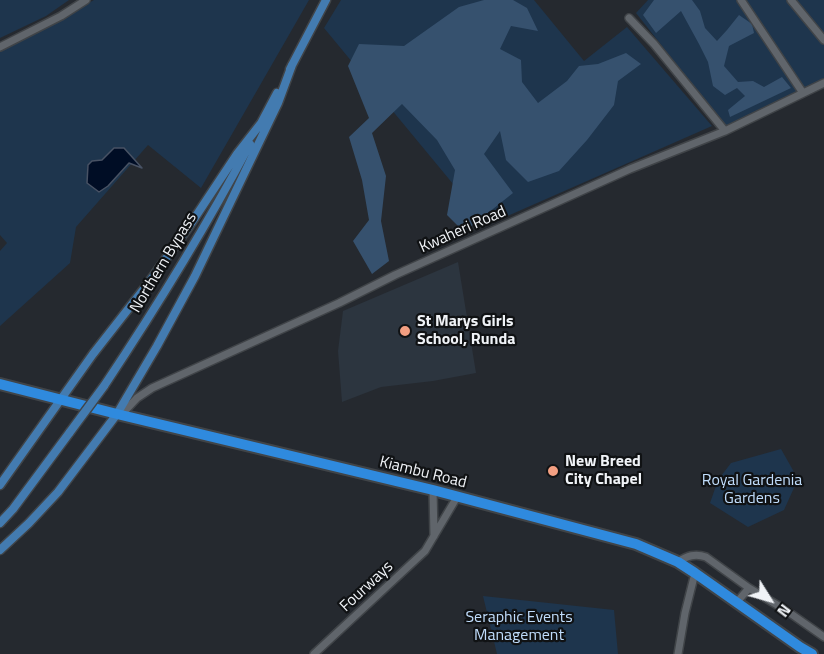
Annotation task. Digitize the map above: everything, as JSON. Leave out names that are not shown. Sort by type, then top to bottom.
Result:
[{"type":"highway","name":"Kiambu Road","points":[[0,384],[433,490],[636,544],[678,562],[812,654]]},
{"type":"main road","name":"Northern Bypass","points":[[0,523],[13,509],[104,386],[143,328],[262,122],[326,0]]},
{"type":"main road","points":[[0,550],[58,492],[119,414],[195,276],[278,103],[292,64]]},
{"type":"main road","points":[[0,485],[93,354],[147,285],[262,122]]},
{"type":"street","points":[[0,47],[61,16],[86,0]]},
{"type":"street","points":[[741,0],[803,93]]},
{"type":"street","points":[[791,0],[824,40]]},
{"type":"street","points":[[629,18],[654,44],[725,131]]},
{"type":"street","name":"Kwaheri Road","points":[[119,414],[152,388],[395,275],[630,170],[725,131],[824,82]]},
{"type":"street","points":[[433,490],[434,536]]},
{"type":"street","name":"Fourways","points":[[314,654],[425,551],[457,497]]},
{"type":"street","points":[[678,562],[694,555],[706,557],[824,638]]},
{"type":"street","points":[[678,654],[695,573]]},
{"type":"street","points":[[737,602],[749,588]]},
{"type":"shaded area","points":[[484,0],[513,0],[527,8],[538,31],[511,26],[500,49],[521,60],[522,82],[538,103],[567,81],[579,66],[598,64],[626,53],[641,64],[618,81],[614,105],[559,171],[528,182],[506,160],[500,131],[484,154],[513,193],[464,232],[447,215],[455,170],[437,140],[402,104],[372,133],[386,176],[381,221],[389,261],[372,274],[353,241],[369,220],[362,180],[349,137],[369,118],[348,66],[359,44],[404,46],[459,7]]},
{"type":"shaded area","points":[[654,0],[692,0],[700,11],[705,28],[717,41],[739,15],[752,24],[754,33],[729,46],[724,66],[738,82],[753,81],[764,87],[782,77],[791,88],[730,117],[728,110],[745,96],[737,88],[725,95],[713,86],[708,62],[681,11],[656,33],[643,15]]},
{"type":"shaded area","points":[[114,148],[124,148],[142,168],[129,163],[108,186],[99,192],[87,183],[88,165],[92,161],[102,160]]},
{"type":"shaded area","name":"St Marys Girls School, Runda","points":[[458,262],[476,373],[381,387],[342,402],[338,351],[343,311]]},
{"type":"green space","points":[[0,0],[69,0],[46,16],[0,38]]},
{"type":"green space","points":[[94,0],[309,0],[201,188],[148,145],[76,227],[70,263],[0,326],[0,251],[7,243],[0,235],[0,52]]},
{"type":"green space","points":[[341,0],[534,0],[584,61],[627,27],[712,126],[487,225],[324,28]]},
{"type":"green space","points":[[648,0],[824,0],[824,79],[726,127],[636,13]]},
{"type":"green space","name":"Royal Gardenia Gardens","points":[[781,449],[798,479],[784,510],[748,527],[710,503],[718,480],[731,463]]},
{"type":"green space","name":"Seraphic Events Management","points":[[483,596],[614,610],[618,654],[497,654]]},
{"type":"place","name":"St Marys Girls School, Runda","points":[[405,331]]},
{"type":"place","name":"New Breed City Chapel","points":[[553,471]]}]
